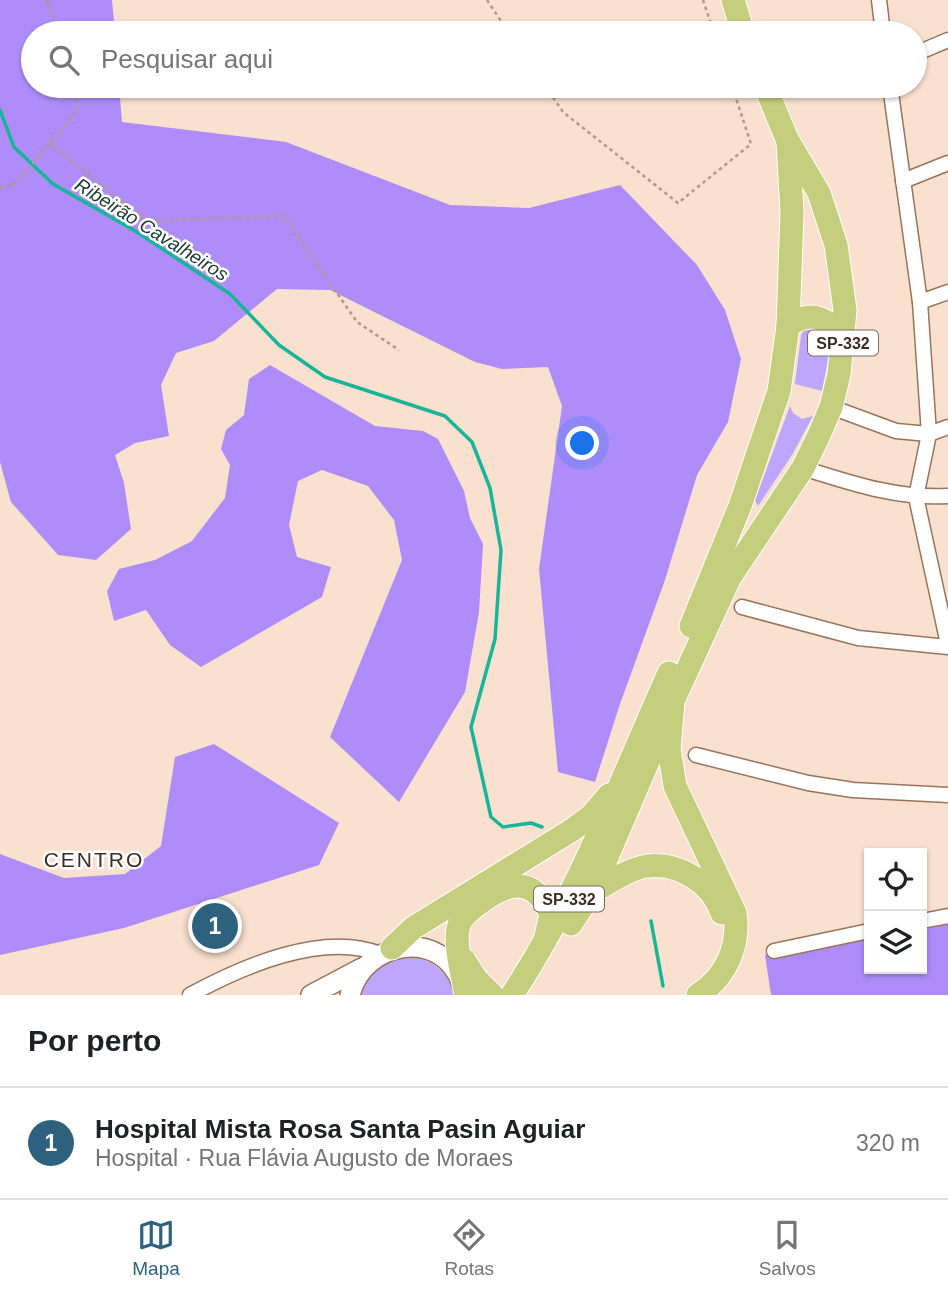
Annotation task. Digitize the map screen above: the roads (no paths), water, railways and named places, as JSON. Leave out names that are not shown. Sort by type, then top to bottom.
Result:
[{"type":"main road","points":[[733,0],[739,21]]},
{"type":"main road","name":"SP-332","points":[[512,995],[569,899],[625,773],[730,577],[803,468],[831,407],[839,374],[845,310],[836,245],[816,183],[787,139],[770,98]]},
{"type":"main road","name":"SP-332","points":[[525,995],[589,895],[748,483],[779,391],[788,326],[792,203],[787,139]]},
{"type":"main road","name":"SP-332","points":[[788,326],[805,317],[814,316],[823,318],[844,337]]},
{"type":"main road","points":[[668,695],[669,749],[673,777],[684,808],[735,913],[737,934],[731,953],[719,977],[698,995]]},
{"type":"main road","points":[[386,951],[413,928],[549,846],[591,816],[605,802],[625,773]]},
{"type":"main road","points":[[589,895],[631,871],[648,866],[682,871],[697,879],[711,892],[727,927],[731,953]]},
{"type":"main road","points":[[467,978],[458,932],[464,917],[487,898],[510,886],[520,885],[537,892],[551,914],[551,922],[538,955]]},
{"type":"street","points":[[879,0],[882,21]]},
{"type":"street","points":[[927,49],[948,40]]},
{"type":"street","points":[[742,607],[858,638],[948,645],[916,497],[929,434],[920,302],[892,98]]},
{"type":"street","points":[[903,181],[948,163]]},
{"type":"street","points":[[920,302],[948,292]]},
{"type":"street","points":[[831,407],[896,431],[929,434],[948,427]]},
{"type":"street","points":[[803,468],[876,491],[916,497],[948,496]]},
{"type":"street","points":[[696,755],[808,783],[898,794],[948,795]]},
{"type":"street","points":[[927,920],[948,916]]},
{"type":"street","points":[[774,951],[864,932]]},
{"type":"street","points":[[190,995],[242,968],[270,959],[346,945],[386,951],[412,946],[431,951],[467,978]]},
{"type":"street","points":[[311,995],[362,968],[386,951]]},
{"type":"street","points":[[350,995],[353,982],[362,968]]},
{"type":"waterway","name":"Ribeirão Cavalheiros","points":[[0,110],[14,147],[53,184],[137,232],[230,294],[279,345],[325,377],[445,416],[472,442],[490,488],[501,550],[495,639],[471,727],[491,817],[503,827],[531,823],[542,827]]},
{"type":"waterway","name":"Ribeirão Cavalheiros","points":[[651,921],[663,986]]},
{"type":"place","name":"Hospital Mista Rosa Santa Pasin Aguiar","points":[[215,926]]},
{"type":"district","name":"CENTRO","points":[[94,860]]}]
